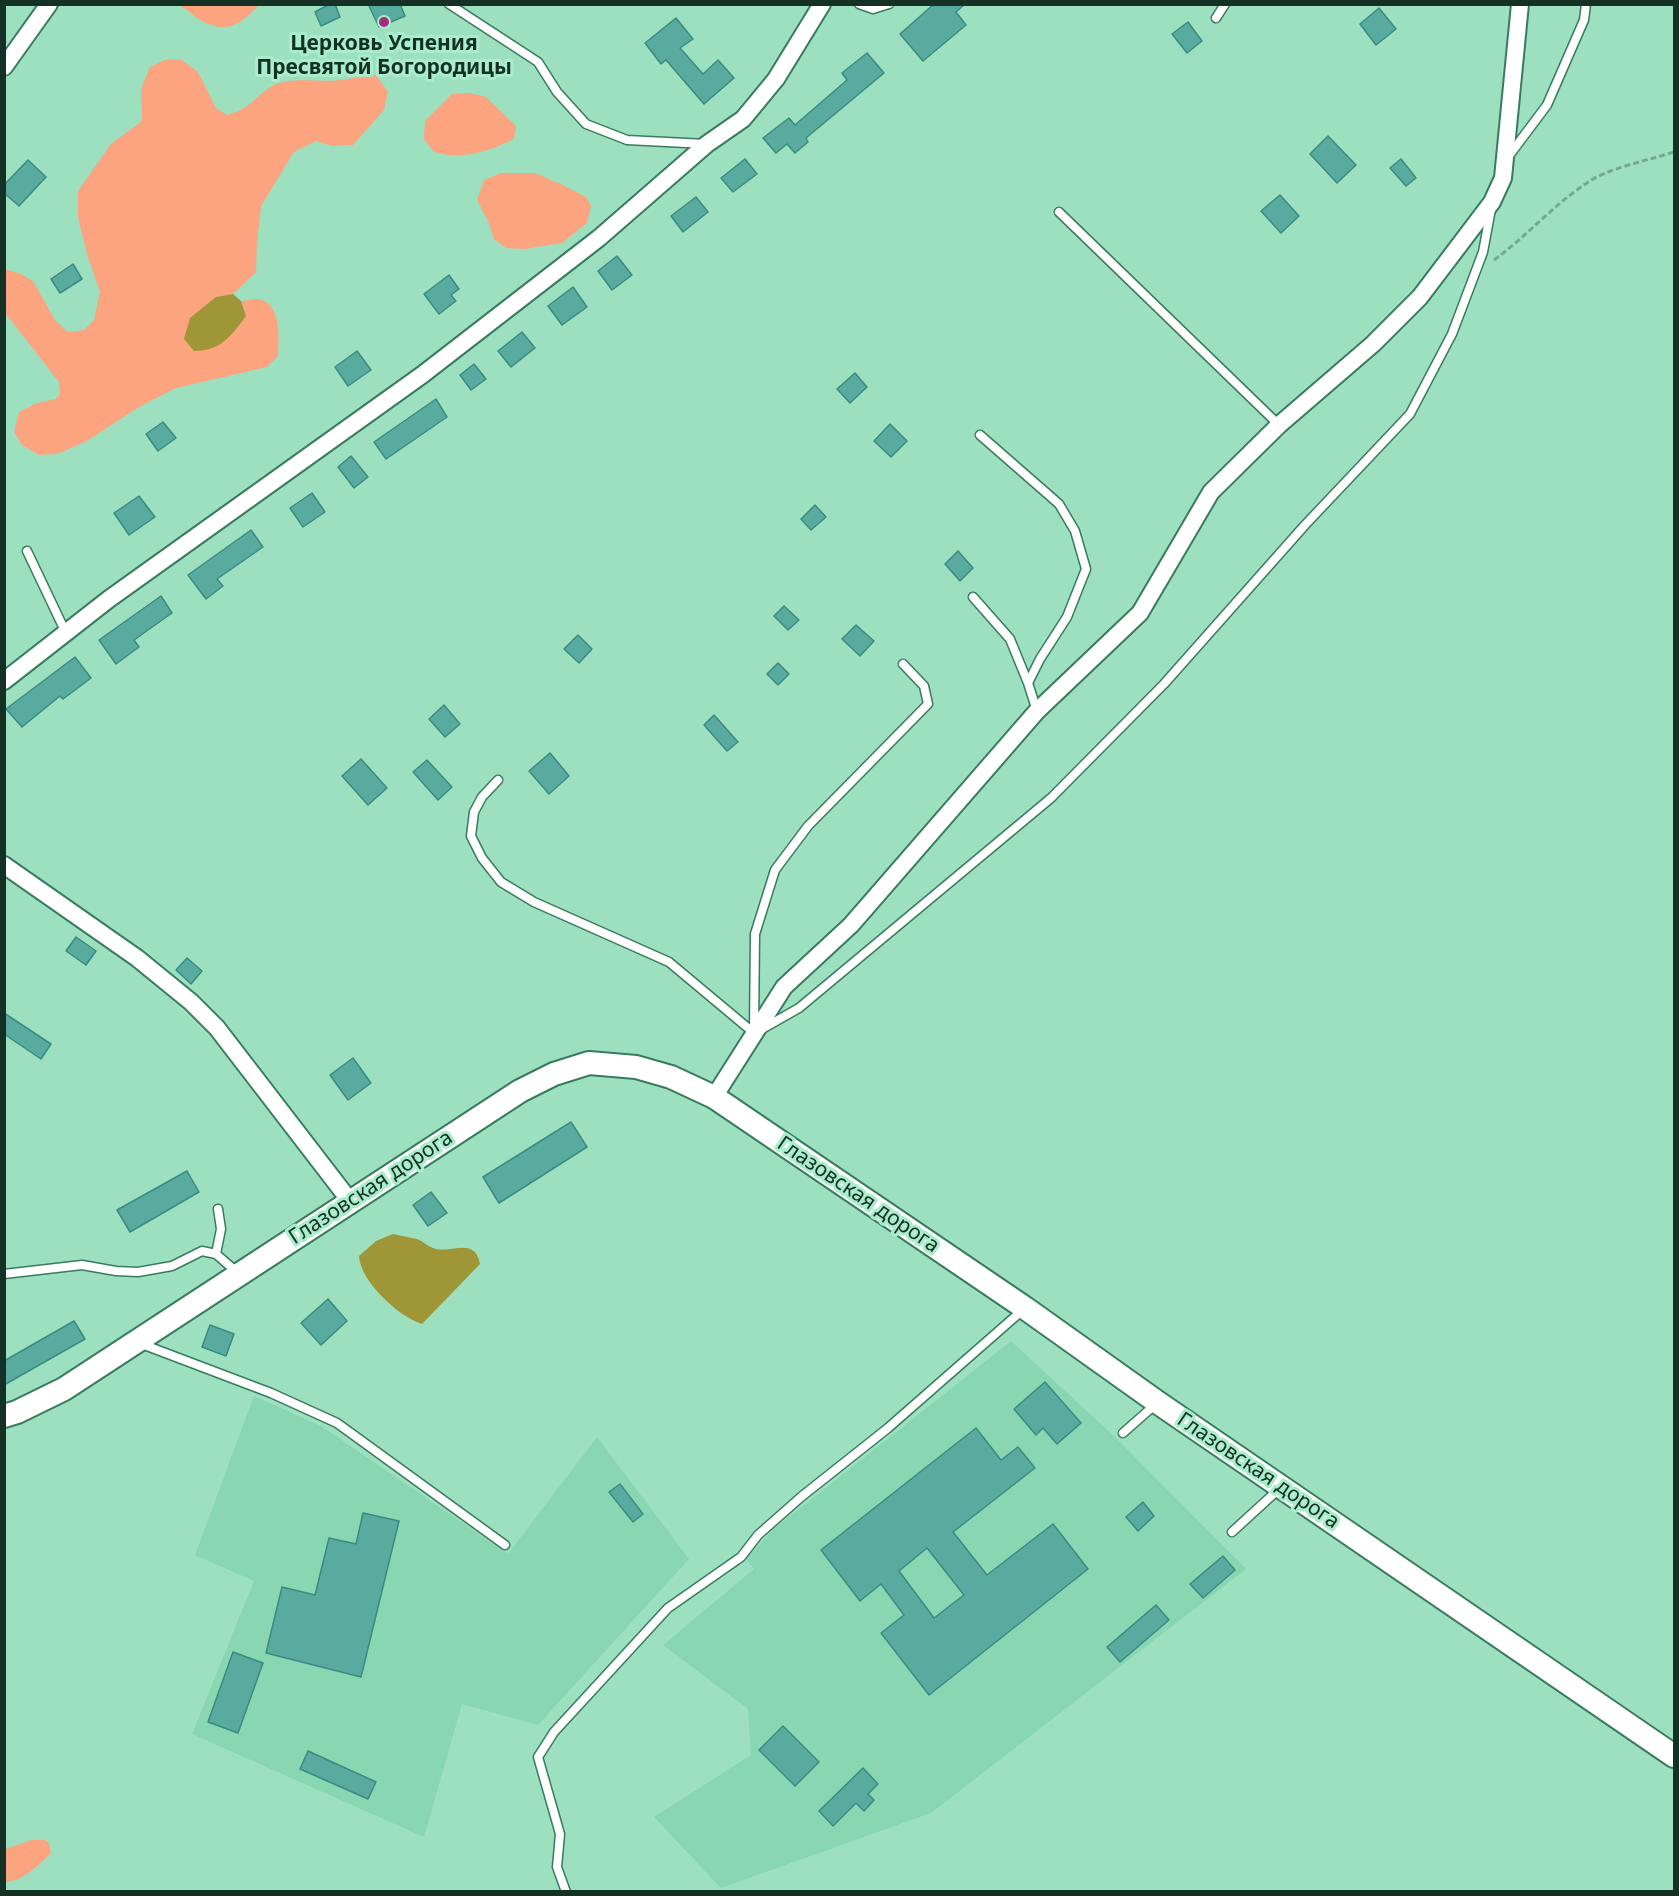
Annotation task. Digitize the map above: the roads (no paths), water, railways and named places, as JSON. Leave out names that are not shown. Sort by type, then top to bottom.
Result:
[{"type":"street","points":[[4,68],[49,4]]},
{"type":"street","points":[[4,681],[207,528],[422,375],[599,238],[707,144],[743,119],[776,79],[822,4]]},
{"type":"street","points":[[714,1097],[784,987],[850,925],[1037,711],[1140,613],[1211,492],[1279,425],[1373,344],[1420,297],[1492,202],[1503,178],[1506,160],[1520,4]]},
{"type":"street","points":[[4,865],[137,958],[191,1002],[217,1028],[350,1201]]},
{"type":"street","name":"Глазовская дорога","points":[[4,1416],[17,1413],[64,1389],[520,1091],[554,1074],[589,1063],[636,1067],[671,1077],[714,1097],[1025,1308],[1157,1402],[1674,1756]]},
{"type":"lane","points":[[449,4],[538,62],[557,92],[586,124],[627,140],[707,144]]},
{"type":"lane","points":[[859,4],[873,9],[889,4]]},
{"type":"lane","points":[[1215,18],[1225,4]]},
{"type":"lane","points":[[1506,160],[1548,105],[1584,20],[1586,4]]},
{"type":"lane","points":[[754,1033],[799,1008],[1052,798],[1164,684],[1305,525],[1410,414],[1452,334],[1483,252],[1492,202]]},
{"type":"lane","points":[[1059,212],[1279,425]]},
{"type":"lane","points":[[980,435],[1059,504],[1075,531],[1086,569],[1067,617],[1040,658],[1028,683]]},
{"type":"lane","points":[[27,551],[66,633]]},
{"type":"lane","points":[[973,597],[1010,639],[1037,711]]},
{"type":"lane","points":[[754,1033],[755,934],[776,870],[808,826],[928,704],[924,686],[903,664]]},
{"type":"lane","points":[[498,780],[482,797],[474,812],[471,836],[482,858],[501,882],[534,902],[669,962],[754,1033]]},
{"type":"lane","points":[[216,1254],[221,1229],[218,1209]]},
{"type":"lane","points":[[4,1274],[82,1265],[138,1272],[172,1266],[202,1251],[216,1254],[239,1275]]},
{"type":"lane","points":[[566,1892],[557,1867],[560,1834],[538,1757],[554,1732],[668,1608],[741,1557],[758,1535],[801,1497],[888,1428],[1025,1308]]},
{"type":"lane","points":[[136,1342],[271,1393],[337,1423],[505,1545]]},
{"type":"lane","points":[[1123,1433],[1157,1402]]},
{"type":"lane","points":[[1232,1532],[1281,1486]]},
{"type":"place","name":"Церковь Успения Пресвятой Богородицы","points":[[384,22]]}]
